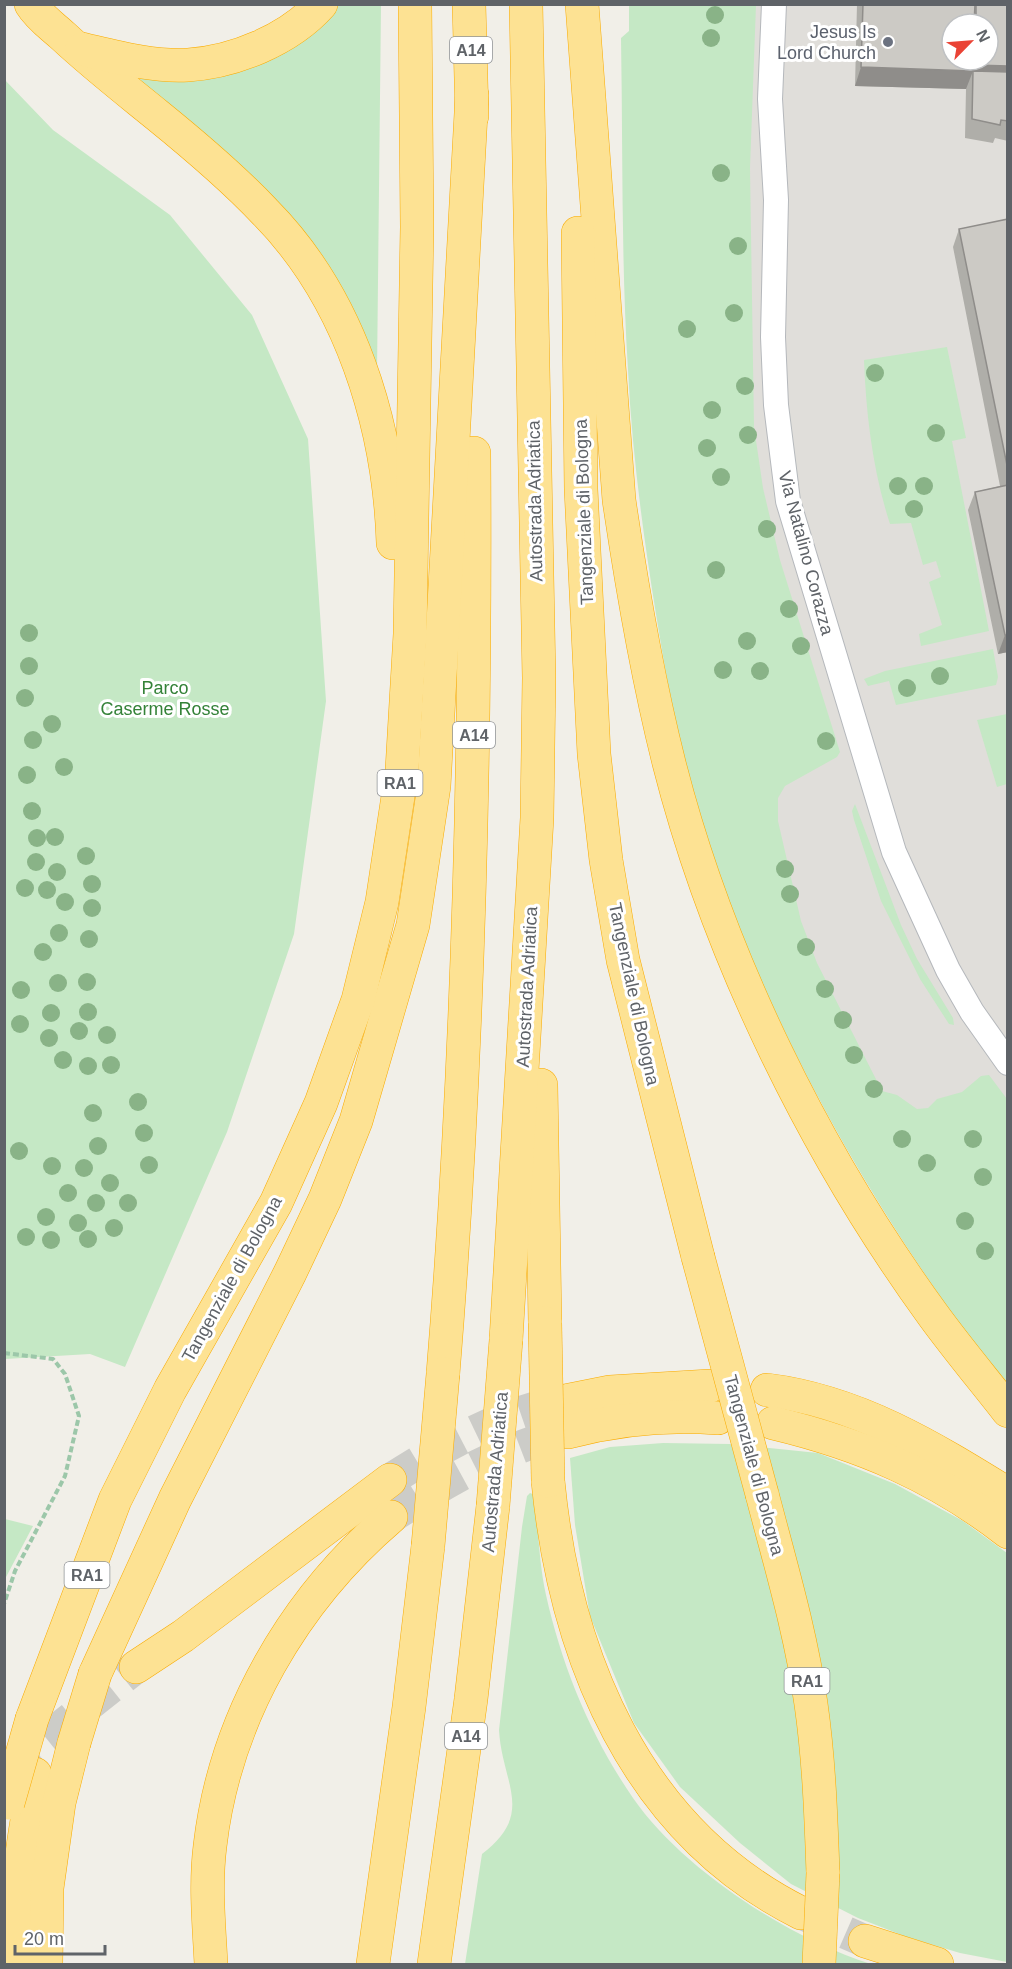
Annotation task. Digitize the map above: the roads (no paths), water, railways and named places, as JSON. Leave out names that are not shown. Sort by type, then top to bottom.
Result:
[{"type":"highway","points":[[31,4],[75,47],[175,129],[266,212],[302,257],[327,296],[351,344],[368,392],[382,448],[392,519],[402,770]]},
{"type":"highway","points":[[75,47],[143,62],[188,65],[230,58],[276,39],[321,4]]},
{"type":"highway","name":"Tangenziale di Bologna","points":[[40,1713],[59,1650],[115,1500],[170,1390],[276,1203],[321,1103],[358,1000],[377,923],[392,843],[402,770],[410,634],[417,227],[415,4]]},
{"type":"highway","name":"A14","points":[[373,1965],[409,1707],[428,1546],[457,1197],[473,833],[475,654],[470,4]]},
{"type":"highway","name":"Autostrada Adriatica","points":[[434,1965],[471,1700],[493,1506],[506,1340],[537,818],[539,666],[526,4]]},
{"type":"highway","name":"Tangenziale di Bologna","points":[[574,4],[581,489],[594,754],[606,860],[623,960],[801,1648],[811,1702],[820,1774],[823,1873],[819,1965]]},
{"type":"highway","points":[[582,4],[620,500],[628,564],[655,702],[688,829],[732,950],[783,1063],[816,1127],[846,1180],[920,1295],[1008,1411]]},
{"type":"highway","points":[[46,1965],[47,1888],[59,1803],[95,1674],[175,1499],[325,1199],[357,1121],[413,925],[434,786],[472,95]]},
{"type":"highway","points":[[537,818],[548,1481],[554,1538],[565,1592],[585,1657],[616,1730],[650,1784],[689,1830],[750,1882],[801,1913]]},
{"type":"highway","points":[[710,1386],[610,1392],[567,1416],[604,1423],[640,1418],[718,1418]]},
{"type":"highway","points":[[767,1390],[847,1409],[896,1428],[1008,1494]]},
{"type":"highway","points":[[773,1423],[830,1437],[911,1470],[947,1489],[1008,1532]]},
{"type":"highway","points":[[136,1667],[183,1636],[390,1480]]},
{"type":"highway","points":[[211,1965],[208,1901],[210,1846],[221,1785],[252,1697],[282,1644],[308,1605],[359,1545],[392,1517]]},
{"type":"highway","points":[[15,1965],[18,1868],[35,1774],[40,1713]]},
{"type":"highway","points":[[6,1810],[40,1713]]},
{"type":"highway","points":[[865,1941],[937,1965]]},
{"type":"street","name":"Via Natalino Corazza","points":[[774,4],[770,126],[776,200],[774,369],[780,445],[789,501],[894,852],[948,970],[972,1012],[1008,1063]]},
{"type":"tunnel","points":[[390,1480],[452,1443],[496,1422],[519,1413],[565,1401]]},
{"type":"tunnel","points":[[391,1517],[433,1490],[498,1456],[568,1432]]},
{"type":"tunnel","points":[[8,1769],[136,1667]]},
{"type":"tunnel","points":[[801,1913],[865,1941]]},
{"type":"place","name":"Jesus Is Lord Church","points":[[888,42]]},
{"type":"park label","name":"Parco Caserme Rosse","points":[[165,698]]}]
